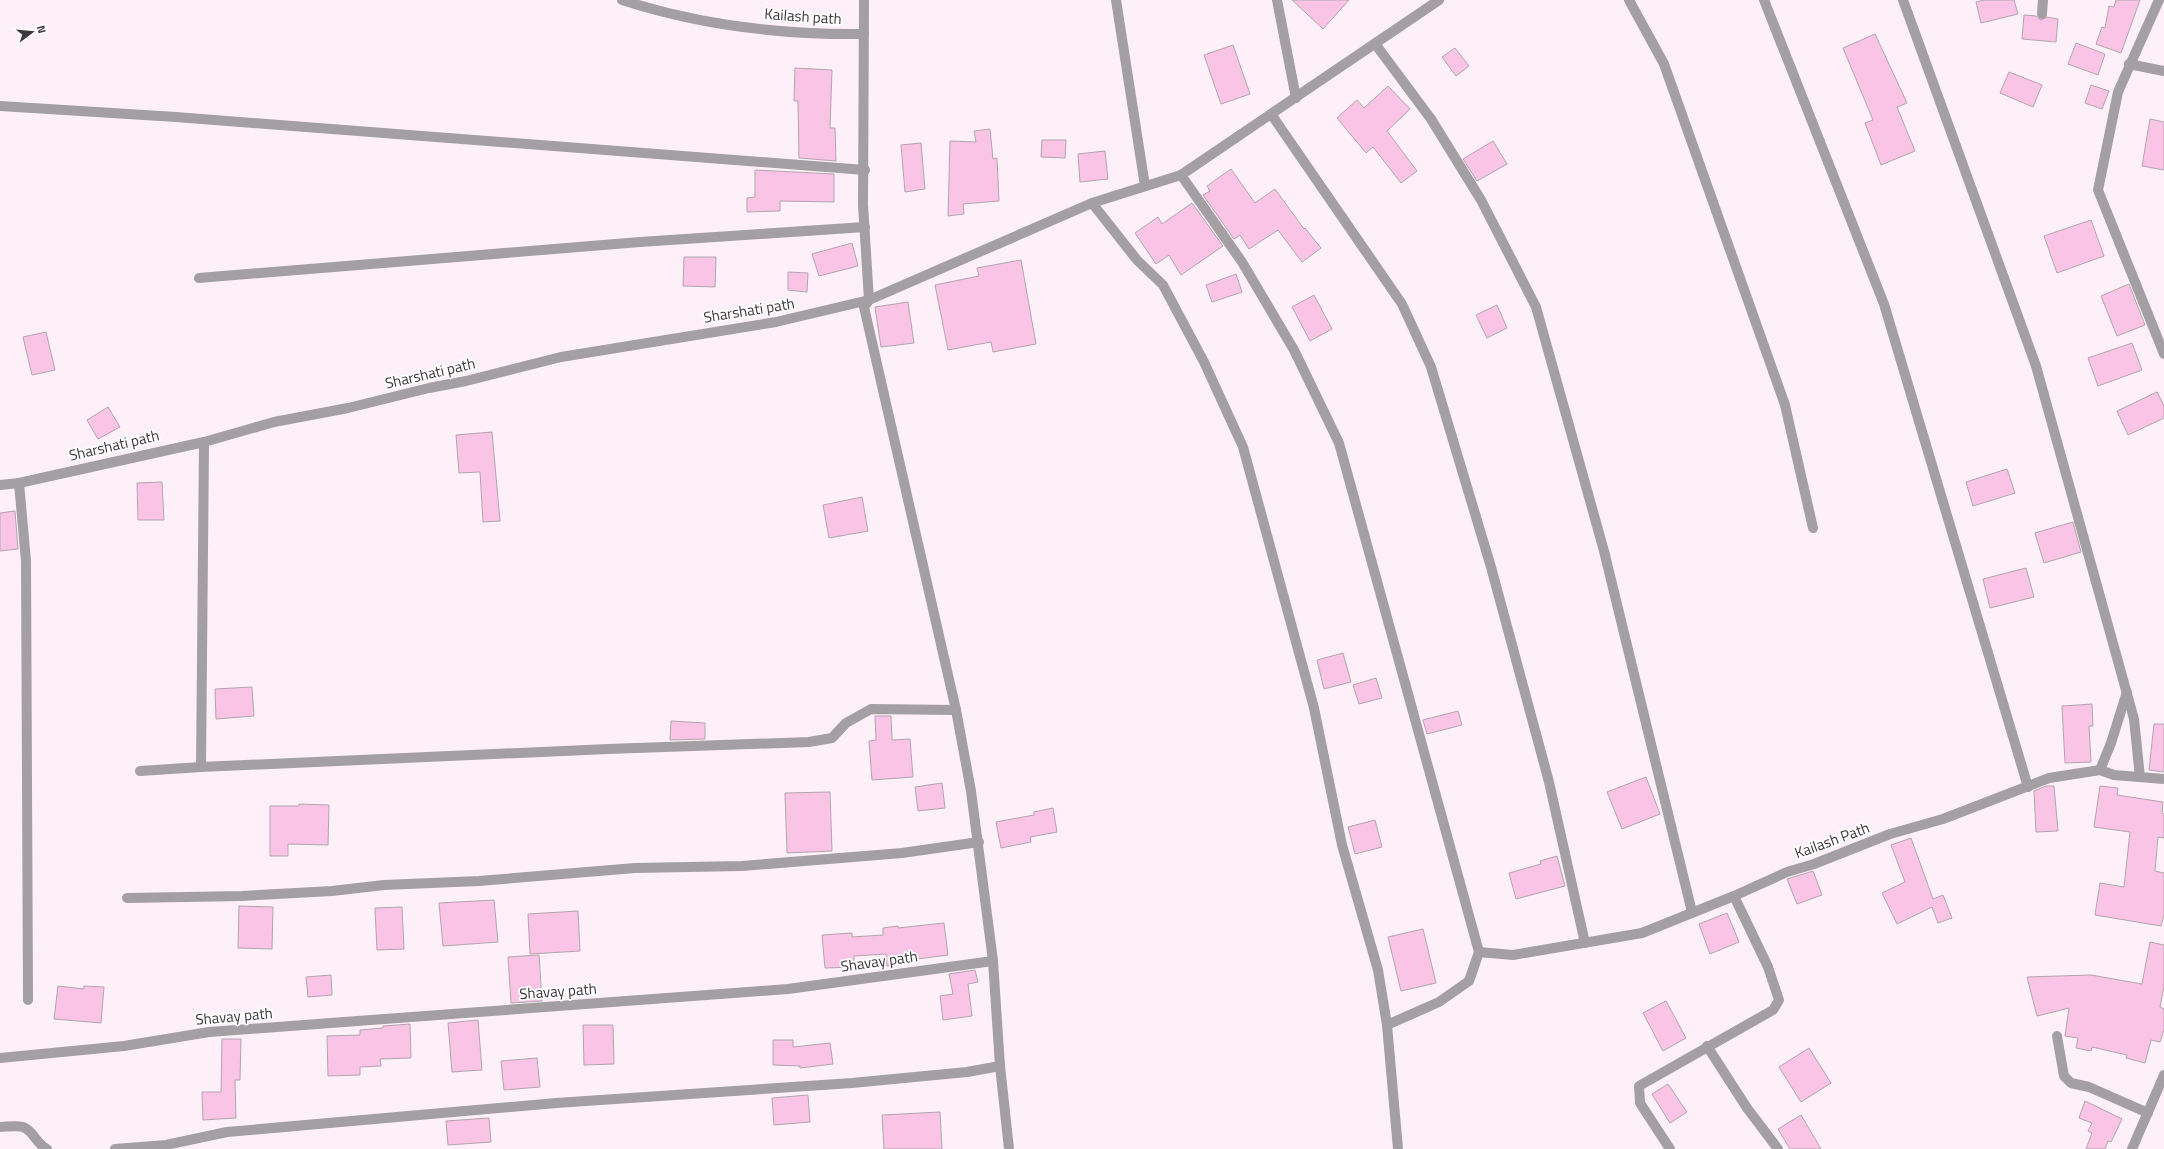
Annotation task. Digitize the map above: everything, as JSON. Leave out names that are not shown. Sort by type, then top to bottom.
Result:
[{"type":"street","name":"Kailash path","points":[[622,0],[646,8],[740,27],[815,35],[864,34]]},
{"type":"street","points":[[864,0],[865,227],[869,300],[864,307],[956,710],[979,842],[993,961],[1000,1066],[1009,1149]]},
{"type":"street","points":[[1116,0],[1145,186]]},
{"type":"street","points":[[1277,0],[1296,98]]},
{"type":"street","name":"Sharshati path","points":[[0,485],[19,483],[204,442],[274,422],[348,408],[561,357],[776,322],[869,300],[1092,203],[1181,175],[1376,45],[1440,0]]},
{"type":"street","points":[[1629,0],[1664,64],[1782,398],[1813,528]]},
{"type":"street","points":[[1764,0],[1884,304],[2028,787]]},
{"type":"street","points":[[1903,0],[2036,366],[2134,719],[2140,777]]},
{"type":"street","points":[[2042,14],[2043,0]]},
{"type":"street","points":[[2159,0],[2129,64],[2118,92],[2098,190],[2164,354]]},
{"type":"street","points":[[1376,45],[1431,119],[1481,200],[1536,307],[1604,551],[1692,912]]},
{"type":"street","points":[[2129,64],[2164,71]]},
{"type":"street","points":[[0,106],[176,117],[865,170]]},
{"type":"street","points":[[1271,114],[1402,304],[1431,367],[1491,567],[1549,782],[1585,943]]},
{"type":"street","points":[[1181,175],[1242,262],[1294,350],[1339,443],[1479,952],[1469,981],[1439,1002],[1387,1026]]},
{"type":"street","points":[[1092,203],[1137,260],[1163,285],[1204,362],[1243,447],[1314,708],[1342,845],[1378,970],[1387,1026],[1398,1149]]},
{"type":"street","points":[[199,278],[640,242],[865,227]]},
{"type":"street","points":[[201,767],[204,442]]},
{"type":"street","points":[[19,483],[26,561],[28,1000]]},
{"type":"street","points":[[2100,770],[2111,743],[2126,692]]},
{"type":"street","points":[[140,771],[608,748],[809,742],[832,738],[846,723],[871,709],[956,710]]},
{"type":"street","name":"Kailash Path","points":[[1479,952],[1512,954],[1642,933],[1734,896],[1787,872],[1814,864],[1890,834],[1943,819],[2049,778],[2100,770],[2114,775],[2164,779]]},
{"type":"street","points":[[127,898],[242,896],[332,891],[384,885],[479,881],[635,868],[742,866],[902,853],[979,842]]},
{"type":"street","points":[[1670,1149],[1640,1103],[1639,1086],[1707,1046],[1773,1010],[1779,1000],[1768,967],[1734,896]]},
{"type":"street","name":"Shavay path","points":[[0,1058],[124,1046],[209,1032],[788,989],[993,961]]},
{"type":"street","points":[[2057,1036],[2064,1076],[2071,1083],[2089,1087],[2148,1113]]},
{"type":"street","points":[[1707,1046],[1747,1108],[1778,1149]]},
{"type":"street","points":[[115,1149],[166,1145],[227,1132],[556,1103],[852,1083],[967,1072],[1000,1066]]},
{"type":"street","points":[[2132,1149],[2164,1075]]},
{"type":"street","points":[[0,1127],[22,1127],[28,1130],[40,1146],[47,1149]]},
{"type":"building","points":[[1292,0],[1349,0],[1323,29]]},
{"type":"building","points":[[1984,0],[2014,0],[2018,14],[1981,23],[1976,2]]},
{"type":"building","points":[[2116,0],[2140,0],[2121,53],[2096,44],[2102,27],[2105,28],[2109,6],[2114,7]]},
{"type":"building","points":[[2024,15],[2036,16],[2041,20],[2047,17],[2058,19],[2056,42],[2022,39]]},
{"type":"building","points":[[1875,34],[1907,103],[1897,107],[1915,151],[1881,165],[1865,123],[1873,120],[1843,48]]},
{"type":"building","points":[[2076,43],[2105,54],[2098,75],[2068,64]]},
{"type":"building","points":[[1233,45],[1250,94],[1221,104],[1204,55]]},
{"type":"building","points":[[1455,48],[1469,66],[1456,76],[1442,57]]},
{"type":"building","points":[[795,68],[832,70],[830,128],[835,128],[836,161],[799,158],[798,101],[794,101]]},
{"type":"building","points":[[2009,72],[2042,85],[2033,107],[2000,93]]},
{"type":"building","points":[[2091,85],[2109,91],[2102,109],[2085,103]]},
{"type":"building","points":[[1388,86],[1410,109],[1387,131],[1417,171],[1401,183],[1373,147],[1366,153],[1337,118],[1357,100],[1364,108]]},
{"type":"building","points":[[2150,119],[2164,122],[2164,170],[2142,166]]},
{"type":"building","points":[[990,129],[993,159],[997,158],[999,201],[963,204],[964,214],[948,216],[950,141],[976,142],[974,131]]},
{"type":"building","points":[[1042,140],[1066,140],[1065,158],[1041,157]]},
{"type":"building","points":[[1493,141],[1507,164],[1477,181],[1463,159]]},
{"type":"building","points":[[921,143],[925,189],[905,192],[901,145]]},
{"type":"building","points":[[1105,151],[1108,179],[1080,182],[1078,154]]},
{"type":"building","points":[[1231,169],[1255,203],[1275,189],[1304,229],[1305,228],[1321,248],[1302,262],[1278,230],[1249,249],[1240,235],[1234,239],[1203,195],[1210,191],[1207,186]]},
{"type":"building","points":[[755,170],[834,174],[834,202],[780,201],[780,211],[747,212],[747,198],[755,197]]},
{"type":"building","points":[[1192,203],[1223,246],[1181,275],[1169,255],[1156,264],[1135,233],[1158,217],[1162,224]]},
{"type":"building","points":[[2091,220],[2104,256],[2057,273],[2044,236]]},
{"type":"building","points":[[852,243],[858,266],[819,276],[812,254]]},
{"type":"building","points":[[684,257],[716,257],[715,287],[683,286]]},
{"type":"building","points":[[1021,260],[1036,344],[993,352],[991,342],[948,350],[935,285],[979,276],[977,268]]},
{"type":"building","points":[[788,272],[808,273],[807,292],[788,290]]},
{"type":"building","points":[[1236,274],[1242,292],[1212,302],[1206,285]]},
{"type":"building","points":[[2129,284],[2145,325],[2117,336],[2101,296]]},
{"type":"building","points":[[1314,295],[1332,329],[1310,341],[1292,307]]},
{"type":"building","points":[[908,302],[914,343],[881,347],[875,307]]},
{"type":"building","points":[[1497,305],[1507,328],[1487,338],[1476,315]]},
{"type":"building","points":[[46,332],[55,370],[32,375],[23,337]]},
{"type":"building","points":[[2132,343],[2142,370],[2098,386],[2088,358]]},
{"type":"building","points":[[2157,392],[2164,406],[2164,418],[2128,435],[2117,411]]},
{"type":"building","points":[[108,407],[120,427],[98,439],[87,420]]},
{"type":"building","points":[[492,432],[500,521],[483,522],[480,472],[459,473],[456,435]]},
{"type":"building","points":[[2007,469],[2015,493],[1973,506],[1966,482]]},
{"type":"building","points":[[162,482],[164,520],[138,520],[137,483]]},
{"type":"building","points":[[862,497],[868,531],[829,538],[823,505]]},
{"type":"building","points":[[15,511],[18,549],[0,551],[0,513]]},
{"type":"building","points":[[2073,522],[2081,552],[2044,563],[2035,533]]},
{"type":"building","points":[[2026,568],[2034,597],[1990,608],[1983,579]]},
{"type":"building","points":[[1343,653],[1351,682],[1324,689],[1317,660]]},
{"type":"building","points":[[1376,678],[1382,698],[1359,704],[1353,685]]},
{"type":"building","points":[[252,687],[254,716],[216,719],[215,689]]},
{"type":"building","points":[[2092,704],[2093,726],[2089,726],[2091,762],[2065,763],[2062,706]]},
{"type":"building","points":[[1458,711],[1462,725],[1427,734],[1423,720]]},
{"type":"building","points":[[875,716],[891,716],[892,740],[910,739],[913,777],[872,780],[869,741],[876,740]]},
{"type":"building","points":[[671,721],[705,723],[705,739],[670,740]]},
{"type":"building","points":[[2154,724],[2164,724],[2164,772],[2149,770]]},
{"type":"building","points":[[1646,777],[1660,814],[1622,829],[1607,792]]},
{"type":"building","points":[[942,783],[945,808],[918,811],[915,787]]},
{"type":"building","points":[[2046,786],[2054,786],[2058,831],[2036,832],[2034,791]]},
{"type":"building","points":[[2100,786],[2118,788],[2117,795],[2163,802],[2162,813],[2164,814],[2164,838],[2158,837],[2155,871],[2164,873],[2164,915],[2161,926],[2095,915],[2100,883],[2124,887],[2130,832],[2094,827]]},
{"type":"building","points":[[830,792],[832,851],[787,853],[785,793]]},
{"type":"building","points":[[299,804],[329,805],[328,845],[288,844],[288,856],[270,856],[270,806],[299,806]]},
{"type":"building","points":[[1053,808],[1057,832],[1030,837],[1031,842],[1001,848],[996,822],[1034,815],[1034,812]]},
{"type":"building","points":[[1375,820],[1382,847],[1355,854],[1348,827]]},
{"type":"building","points":[[1911,838],[1933,899],[1943,895],[1952,918],[1938,923],[1932,907],[1897,924],[1882,893],[1905,882],[1891,845]]},
{"type":"building","points":[[1557,856],[1565,886],[1516,899],[1509,873],[1541,864],[1540,861]]},
{"type":"building","points":[[1813,871],[1822,895],[1797,904],[1787,879]]},
{"type":"building","points":[[494,900],[498,942],[443,946],[439,903]]},
{"type":"building","points":[[239,906],[273,907],[272,949],[238,948]]},
{"type":"building","points":[[402,907],[404,949],[377,950],[375,908]]},
{"type":"building","points":[[578,911],[580,951],[530,954],[528,914]]},
{"type":"building","points":[[1727,913],[1739,942],[1710,954],[1699,924]]},
{"type":"building","points":[[944,923],[948,955],[902,961],[902,964],[887,966],[886,954],[854,956],[854,967],[825,968],[822,935],[852,933],[852,937],[883,935],[883,928],[898,926],[898,928]]},
{"type":"building","points":[[1423,929],[1436,983],[1401,991],[1388,937]]},
{"type":"building","points":[[2150,942],[2164,945],[2164,986],[2160,1007],[2164,1009],[2164,1030],[2160,1042],[2151,1040],[2145,1063],[2126,1058],[2127,1055],[2092,1047],[2091,1051],[2076,1048],[2078,1038],[2065,1036],[2069,1008],[2037,1016],[2027,977],[2091,975],[2142,984]]},
{"type":"building","points":[[539,955],[542,1001],[511,1003],[508,957]]},
{"type":"building","points":[[975,970],[978,982],[968,984],[972,1016],[943,1020],[940,996],[953,994],[949,974]]},
{"type":"building","points":[[331,975],[332,995],[308,997],[306,977]]},
{"type":"building","points":[[58,986],[84,989],[84,986],[104,987],[101,1023],[54,1019]]},
{"type":"building","points":[[1666,1001],[1686,1038],[1663,1051],[1643,1013]]},
{"type":"building","points":[[478,1020],[482,1070],[452,1072],[448,1023]]},
{"type":"building","points":[[410,1024],[411,1058],[380,1059],[381,1066],[360,1067],[360,1075],[328,1076],[327,1036],[360,1035],[360,1030],[383,1028],[383,1026]]},
{"type":"building","points":[[583,1025],[613,1025],[614,1064],[584,1065]]},
{"type":"building","points":[[222,1039],[241,1039],[240,1080],[235,1080],[236,1118],[203,1120],[202,1092],[221,1092]]},
{"type":"building","points":[[773,1040],[793,1040],[793,1047],[830,1043],[833,1064],[800,1068],[800,1066],[773,1065]]},
{"type":"building","points":[[1809,1048],[1831,1083],[1801,1102],[1779,1067]]},
{"type":"building","points":[[537,1058],[540,1087],[504,1090],[501,1061]]},
{"type":"building","points":[[1668,1084],[1687,1112],[1670,1123],[1652,1094]]},
{"type":"building","points":[[808,1095],[810,1122],[774,1125],[772,1098]]},
{"type":"building","points":[[2085,1101],[2122,1119],[2111,1142],[2108,1141],[2105,1149],[2086,1149],[2092,1133],[2088,1131],[2092,1123],[2079,1118]]},
{"type":"building","points":[[940,1112],[942,1149],[884,1149],[882,1115]]},
{"type":"building","points":[[1801,1115],[1821,1149],[1790,1149],[1778,1129]]},
{"type":"building","points":[[489,1118],[491,1142],[448,1145],[446,1121]]}]
